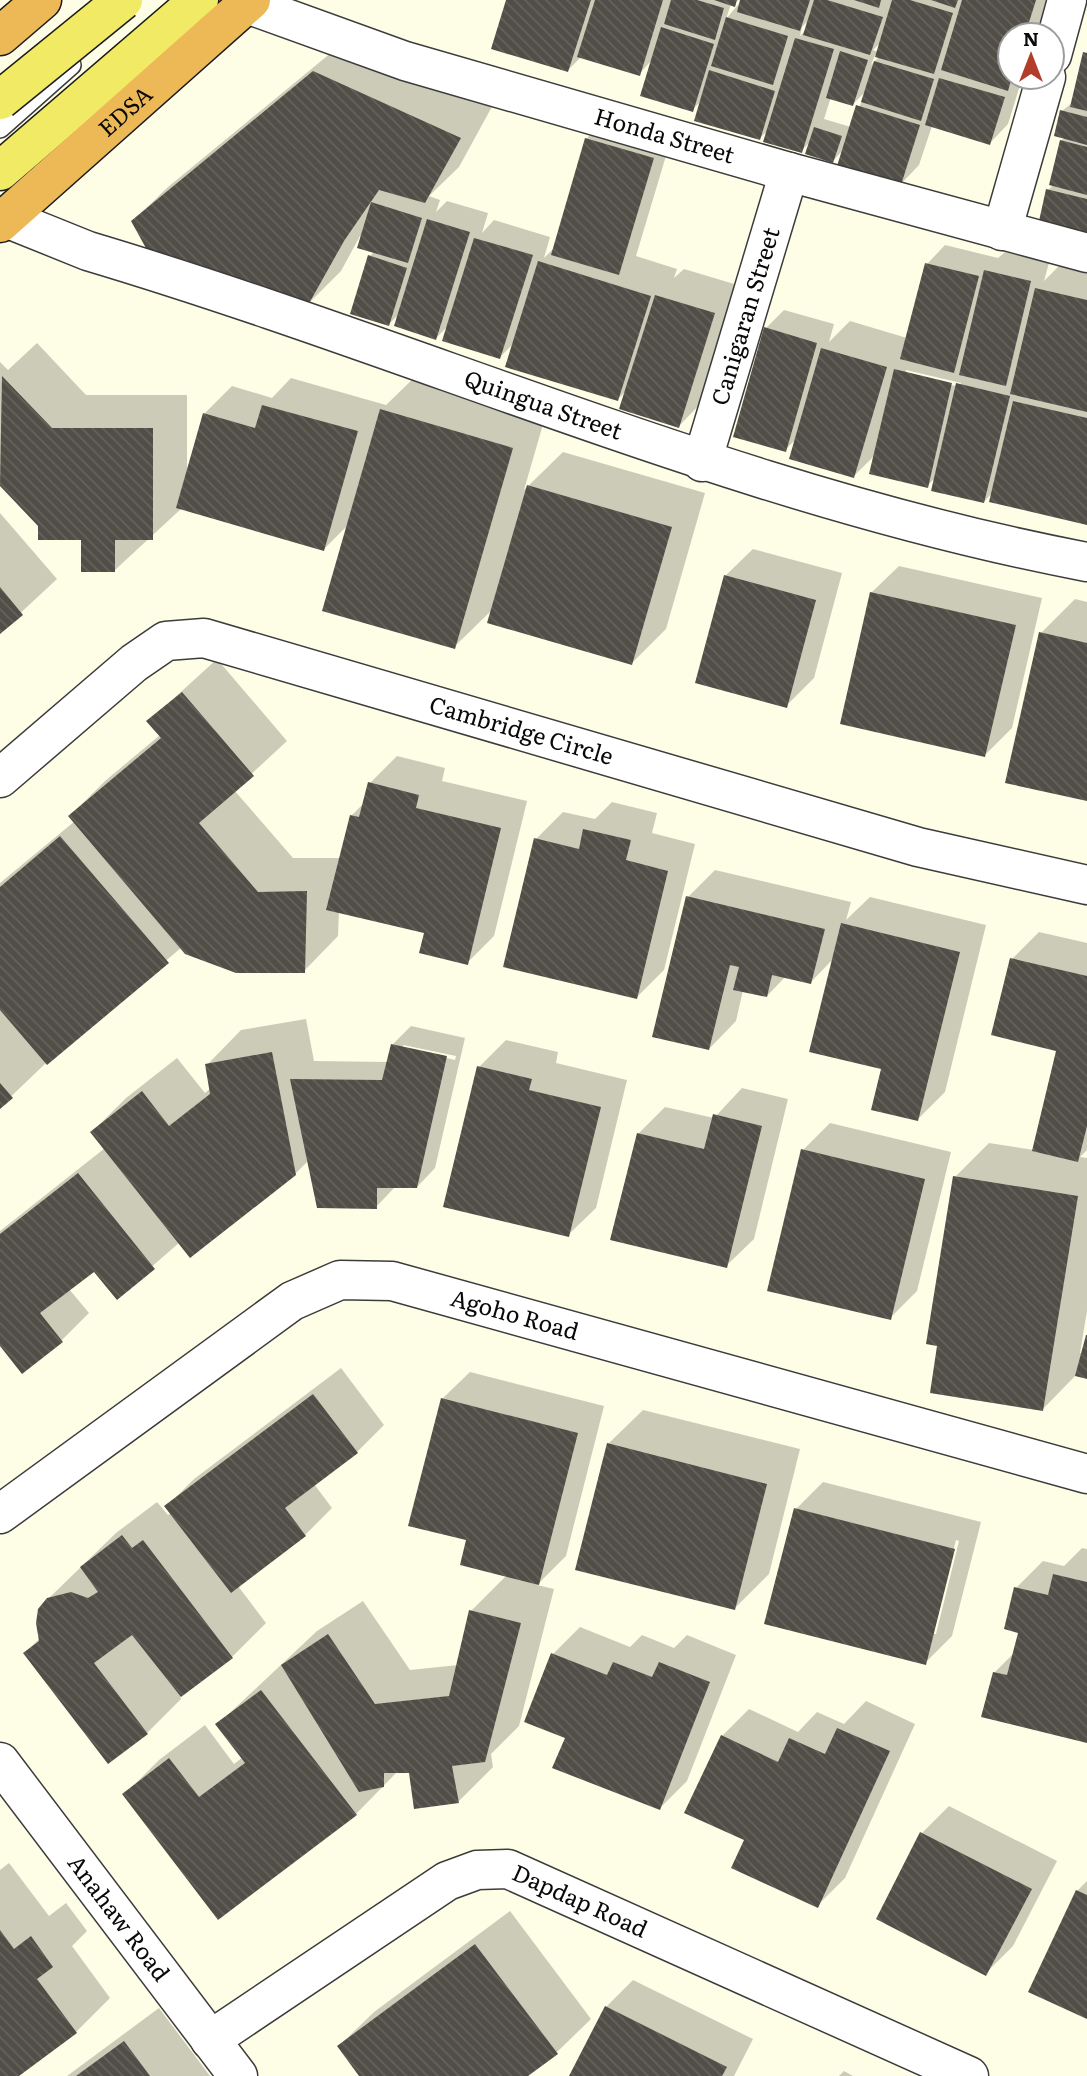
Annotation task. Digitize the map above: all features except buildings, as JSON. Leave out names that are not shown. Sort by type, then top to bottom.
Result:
[{"type":"highway","points":[[0,36],[42,0]]},
{"type":"highway","points":[[0,108],[121,0]]},
{"type":"highway","name":"EDSA","points":[[3,220],[249,2]]},
{"type":"main road","points":[[0,100],[121,0]]},
{"type":"main road","points":[[0,171],[200,0]]},
{"type":"street","points":[[1062,21],[1068,0]]},
{"type":"street","name":"Honda Street","points":[[249,2],[405,61],[789,172],[1087,253]]},
{"type":"street","points":[[1002,231],[1042,91]]},
{"type":"street","name":"Canigaran Street","points":[[702,462],[789,172]]},
{"type":"street","name":"Quingua Street","points":[[3,220],[702,462],[993,544],[1087,562]]},
{"type":"street","name":"Cambridge Circle","points":[[0,778],[155,648],[166,641],[204,638],[918,847],[1087,885]]},
{"type":"street","name":"Agoho Road","points":[[0,1514],[292,1301],[340,1280],[393,1281],[1087,1474]]},
{"type":"street","name":"Anahaw Road","points":[[0,1762],[238,2076]]},
{"type":"street","name":"Dapdap Road","points":[[210,2040],[447,1881],[477,1870],[508,1869],[970,2076]]},
{"type":"lane","points":[[0,128],[146,0]]}]
